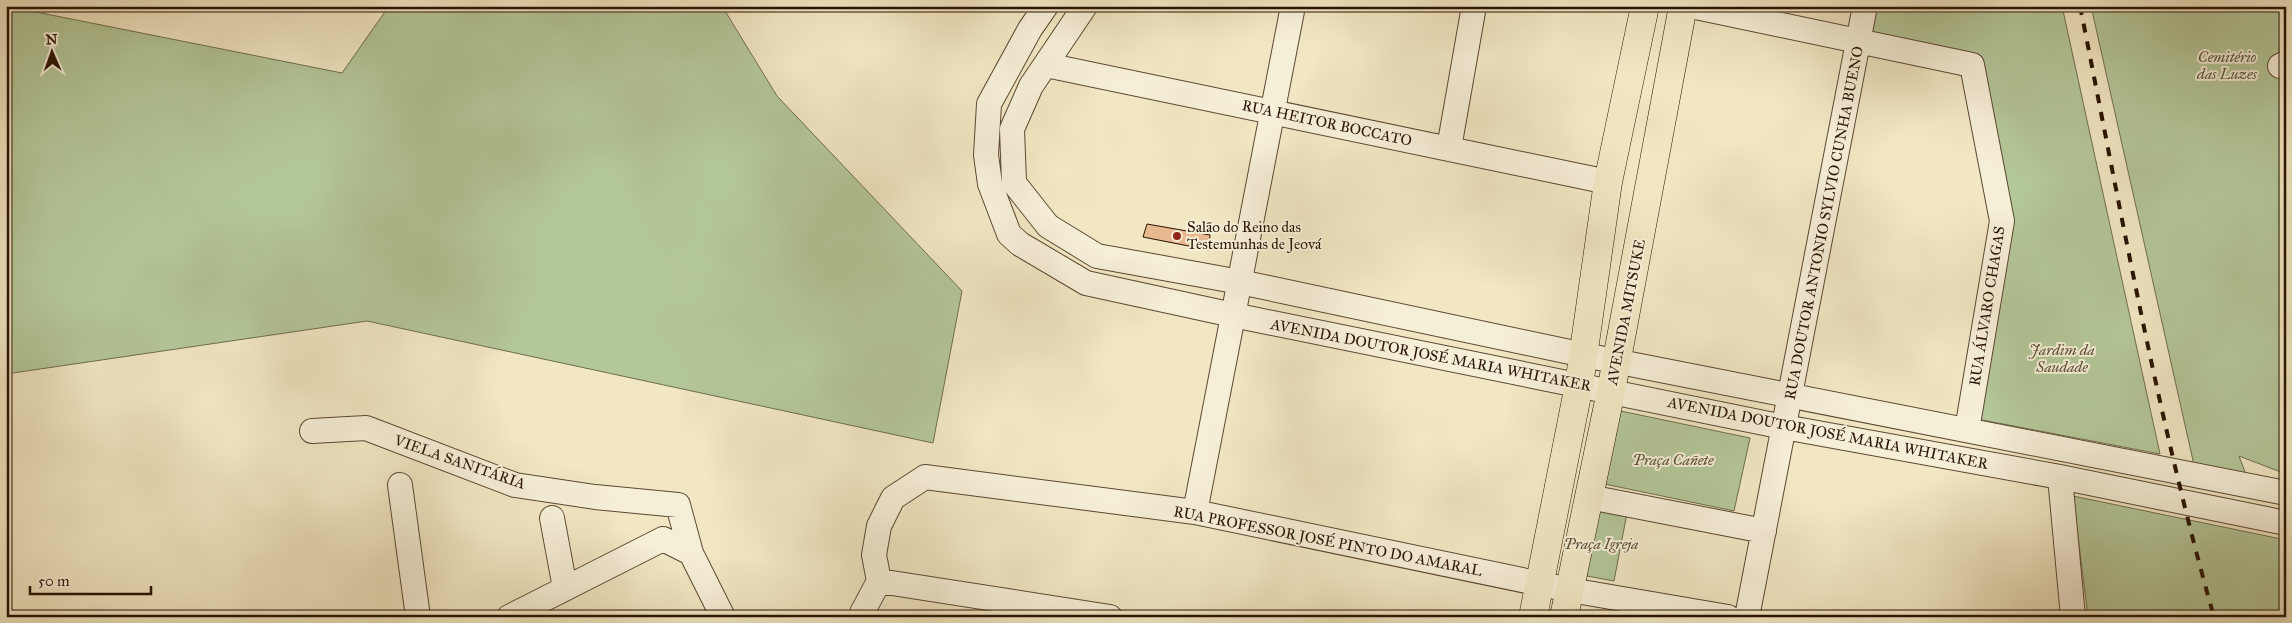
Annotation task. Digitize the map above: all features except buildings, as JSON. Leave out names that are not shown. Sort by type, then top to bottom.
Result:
[{"type":"main road","points":[[1533,617],[1579,385],[1608,182],[1645,6]]},
{"type":"main road","name":"AVENIDA MITSUKE","points":[[1564,617],[1611,391],[1683,6]]},
{"type":"street","name":"AVENIDA DOUTOR JOSÉ MARIA WHITAKER","points":[[1046,6],[1030,29],[989,104],[986,155],[990,184],[1009,234],[1020,244],[1086,283],[1233,315],[1784,427],[2060,477],[2286,523]]},
{"type":"street","name":"AVENIDA DOUTOR JOSÉ MARIA WHITAKER","points":[[1085,6],[1031,86],[1012,129],[1014,183],[1048,226],[1097,256],[1240,282],[1584,355],[2286,493]]},
{"type":"street","points":[[1195,512],[1293,6]]},
{"type":"street","points":[[1449,148],[1474,6]]},
{"type":"street","points":[[1691,6],[1859,41]]},
{"type":"street","name":"RUA DOUTOR ANTONIO SYLVIO CUNHA BUENO","points":[[1748,617],[1865,6]]},
{"type":"street","name":"RUA ÁLVARO CHAGAS","points":[[1859,41],[1972,65],[2002,220],[1966,430]]},
{"type":"street","name":"RUA HEITOR BOCCATO","points":[[1046,65],[1608,182]]},
{"type":"street","name":"VIELA SANITÁRIA","points":[[312,431],[366,428],[516,485],[595,497],[678,505],[691,553]]},
{"type":"street","name":"RUA PROFESSOR JOSÉ PINTO DO AMARAL","points":[[879,582],[874,555],[879,526],[893,498],[925,477],[1195,512],[1570,590],[1728,617]]},
{"type":"street","points":[[2060,477],[2072,617]]},
{"type":"street","points":[[400,485],[418,617]]},
{"type":"street","points":[[1589,496],[1764,531]]},
{"type":"street","points":[[552,518],[565,588]]},
{"type":"street","points":[[509,617],[663,539],[691,553],[722,617]]},
{"type":"street","points":[[863,617],[862,613],[879,582],[1110,617]]},
{"type":"green space","points":[[6,6],[342,73],[389,6],[722,6],[777,96],[962,291],[933,443],[367,321],[6,374]]},
{"type":"green space","name":"Jardim da Saudade","points":[[1873,6],[2062,6],[2160,454],[1977,419],[2009,213],[1975,59],[1865,37]]},
{"type":"green space","name":"Cemitério das Luzes","points":[[2091,6],[2286,6],[2286,474],[2239,456],[2248,480],[2194,465]]},
{"type":"green space","name":"Praça Cañete","points":[[1611,409],[1750,438],[1734,511],[1595,482]]},
{"type":"green space","points":[[2073,496],[2286,540],[2286,617],[2088,617]]},
{"type":"green space","name":"Praça Igreja","points":[[1589,506],[1627,513],[1614,581],[1576,574]]},
{"type":"railway","points":[[2080,6],[2157,389],[2214,617]]},
{"type":"place","name":"Salão do Reino das Testemunhas de Jeová","points":[[1177,236]]}]
